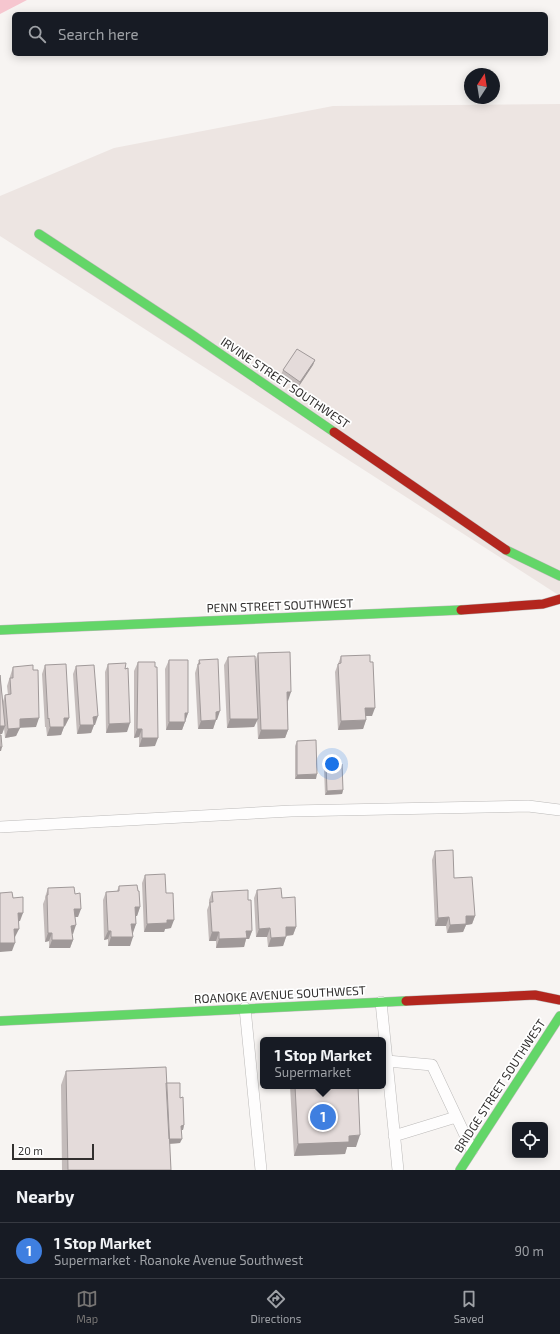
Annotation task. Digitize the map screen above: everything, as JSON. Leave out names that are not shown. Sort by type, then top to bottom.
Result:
[{"type":"street","name":"IRVINE STREET SOUTHWEST","points":[[39,234],[191,334],[514,555],[560,576]]},
{"type":"street","name":"PENN STREET SOUTHWEST","points":[[0,630],[496,609],[543,604],[560,599]]},
{"type":"street","name":"ROANOKE AVENUE SOUTHWEST","points":[[0,1021],[534,995],[560,1000]]},
{"type":"street","name":"BRIDGE STREET SOUTHWEST","points":[[462,1169],[472,1150],[560,1016]]},
{"type":"lane","points":[[0,827],[291,812],[528,806],[560,810]]},
{"type":"lane","points":[[381,1002],[385,1037]]},
{"type":"lane","points":[[245,1008],[261,1170]]},
{"type":"lane","points":[[386,1051],[398,1170]]},
{"type":"lane","points":[[387,1061],[432,1065],[472,1150]]},
{"type":"lane","points":[[394,1136],[456,1117]]},
{"type":"shaded area","points":[[0,0],[27,0],[0,14]]},
{"type":"shaded area","points":[[560,104],[560,596],[0,236],[0,196],[114,148],[333,106]]},
{"type":"building","points":[[297,349],[315,360],[300,382],[283,370]]},
{"type":"building","points":[[290,652],[291,692],[287,692],[288,730],[261,730],[258,653]]},
{"type":"building","points":[[370,655],[370,662],[373,662],[375,708],[365,708],[366,720],[341,721],[338,664],[341,663],[341,656]]},
{"type":"building","points":[[255,656],[258,719],[230,719],[228,657]]},
{"type":"building","points":[[218,659],[220,711],[216,712],[216,720],[201,721],[199,660]]},
{"type":"building","points":[[169,660],[188,660],[188,713],[185,713],[185,722],[169,722]]},
{"type":"building","points":[[138,662],[155,662],[155,667],[157,667],[158,738],[142,738],[142,729],[137,729]]},
{"type":"building","points":[[126,663],[125,669],[128,668],[130,723],[109,724],[108,664]]},
{"type":"building","points":[[66,664],[69,718],[64,718],[64,727],[50,727],[49,718],[48,719],[45,665]]},
{"type":"building","points":[[33,665],[33,670],[38,670],[39,718],[20,719],[20,728],[8,729],[5,695],[11,694],[10,678],[13,678],[13,667]]},
{"type":"building","points":[[94,665],[98,716],[93,717],[94,725],[80,725],[76,666]]},
{"type":"building","points":[[0,675],[5,726],[0,726]]},
{"type":"building","points":[[1,735],[2,747],[0,747]]},
{"type":"building","points":[[316,740],[317,774],[297,775],[297,741]]},
{"type":"building","points":[[342,764],[343,790],[327,791],[326,765]]},
{"type":"building","points":[[453,850],[454,878],[472,877],[475,916],[466,916],[466,924],[450,925],[449,917],[438,918],[435,851]]},
{"type":"building","points":[[165,874],[166,893],[173,893],[174,920],[167,920],[167,923],[147,924],[145,875]]},
{"type":"building","points":[[137,885],[140,907],[135,907],[136,924],[131,924],[133,937],[111,937],[111,931],[108,931],[106,892],[119,891],[119,886]]},
{"type":"building","points":[[74,887],[75,894],[80,893],[81,909],[74,909],[76,925],[71,926],[73,940],[52,940],[52,933],[48,933],[48,888]]},
{"type":"building","points":[[281,888],[282,898],[295,897],[296,927],[286,927],[286,937],[271,938],[270,928],[259,929],[257,890]]},
{"type":"building","points":[[248,890],[248,900],[251,900],[252,931],[246,931],[247,938],[219,939],[219,932],[212,932],[210,902],[213,902],[212,892]]},
{"type":"building","points":[[12,892],[13,898],[23,897],[23,913],[18,913],[19,929],[14,929],[15,943],[0,943],[0,893]]},
{"type":"building","points":[[166,1067],[171,1170],[68,1170],[66,1071]]},
{"type":"building","points":[[166,1083],[180,1083],[180,1098],[183,1097],[184,1125],[181,1126],[182,1139],[169,1139]]},
{"type":"building","points":[[295,1089],[358,1089],[360,1135],[349,1136],[349,1142],[298,1144]]},
{"type":"traffic: fast","points":[[39,234],[191,334],[334,432]]},
{"type":"traffic: fast","points":[[506,550],[560,576]]},
{"type":"traffic: fast","points":[[0,630],[461,610]]},
{"type":"traffic: fast","points":[[0,1021],[406,1001]]},
{"type":"traffic: fast","points":[[460,1170],[560,1016]]},
{"type":"traffic: jam","points":[[334,432],[506,550]]},
{"type":"traffic: jam","points":[[461,610],[543,604],[560,599]]},
{"type":"traffic: jam","points":[[406,1001],[535,995],[560,1000]]},
{"type":"place","name":"1 Stop Market","points":[[323,1117]]}]
